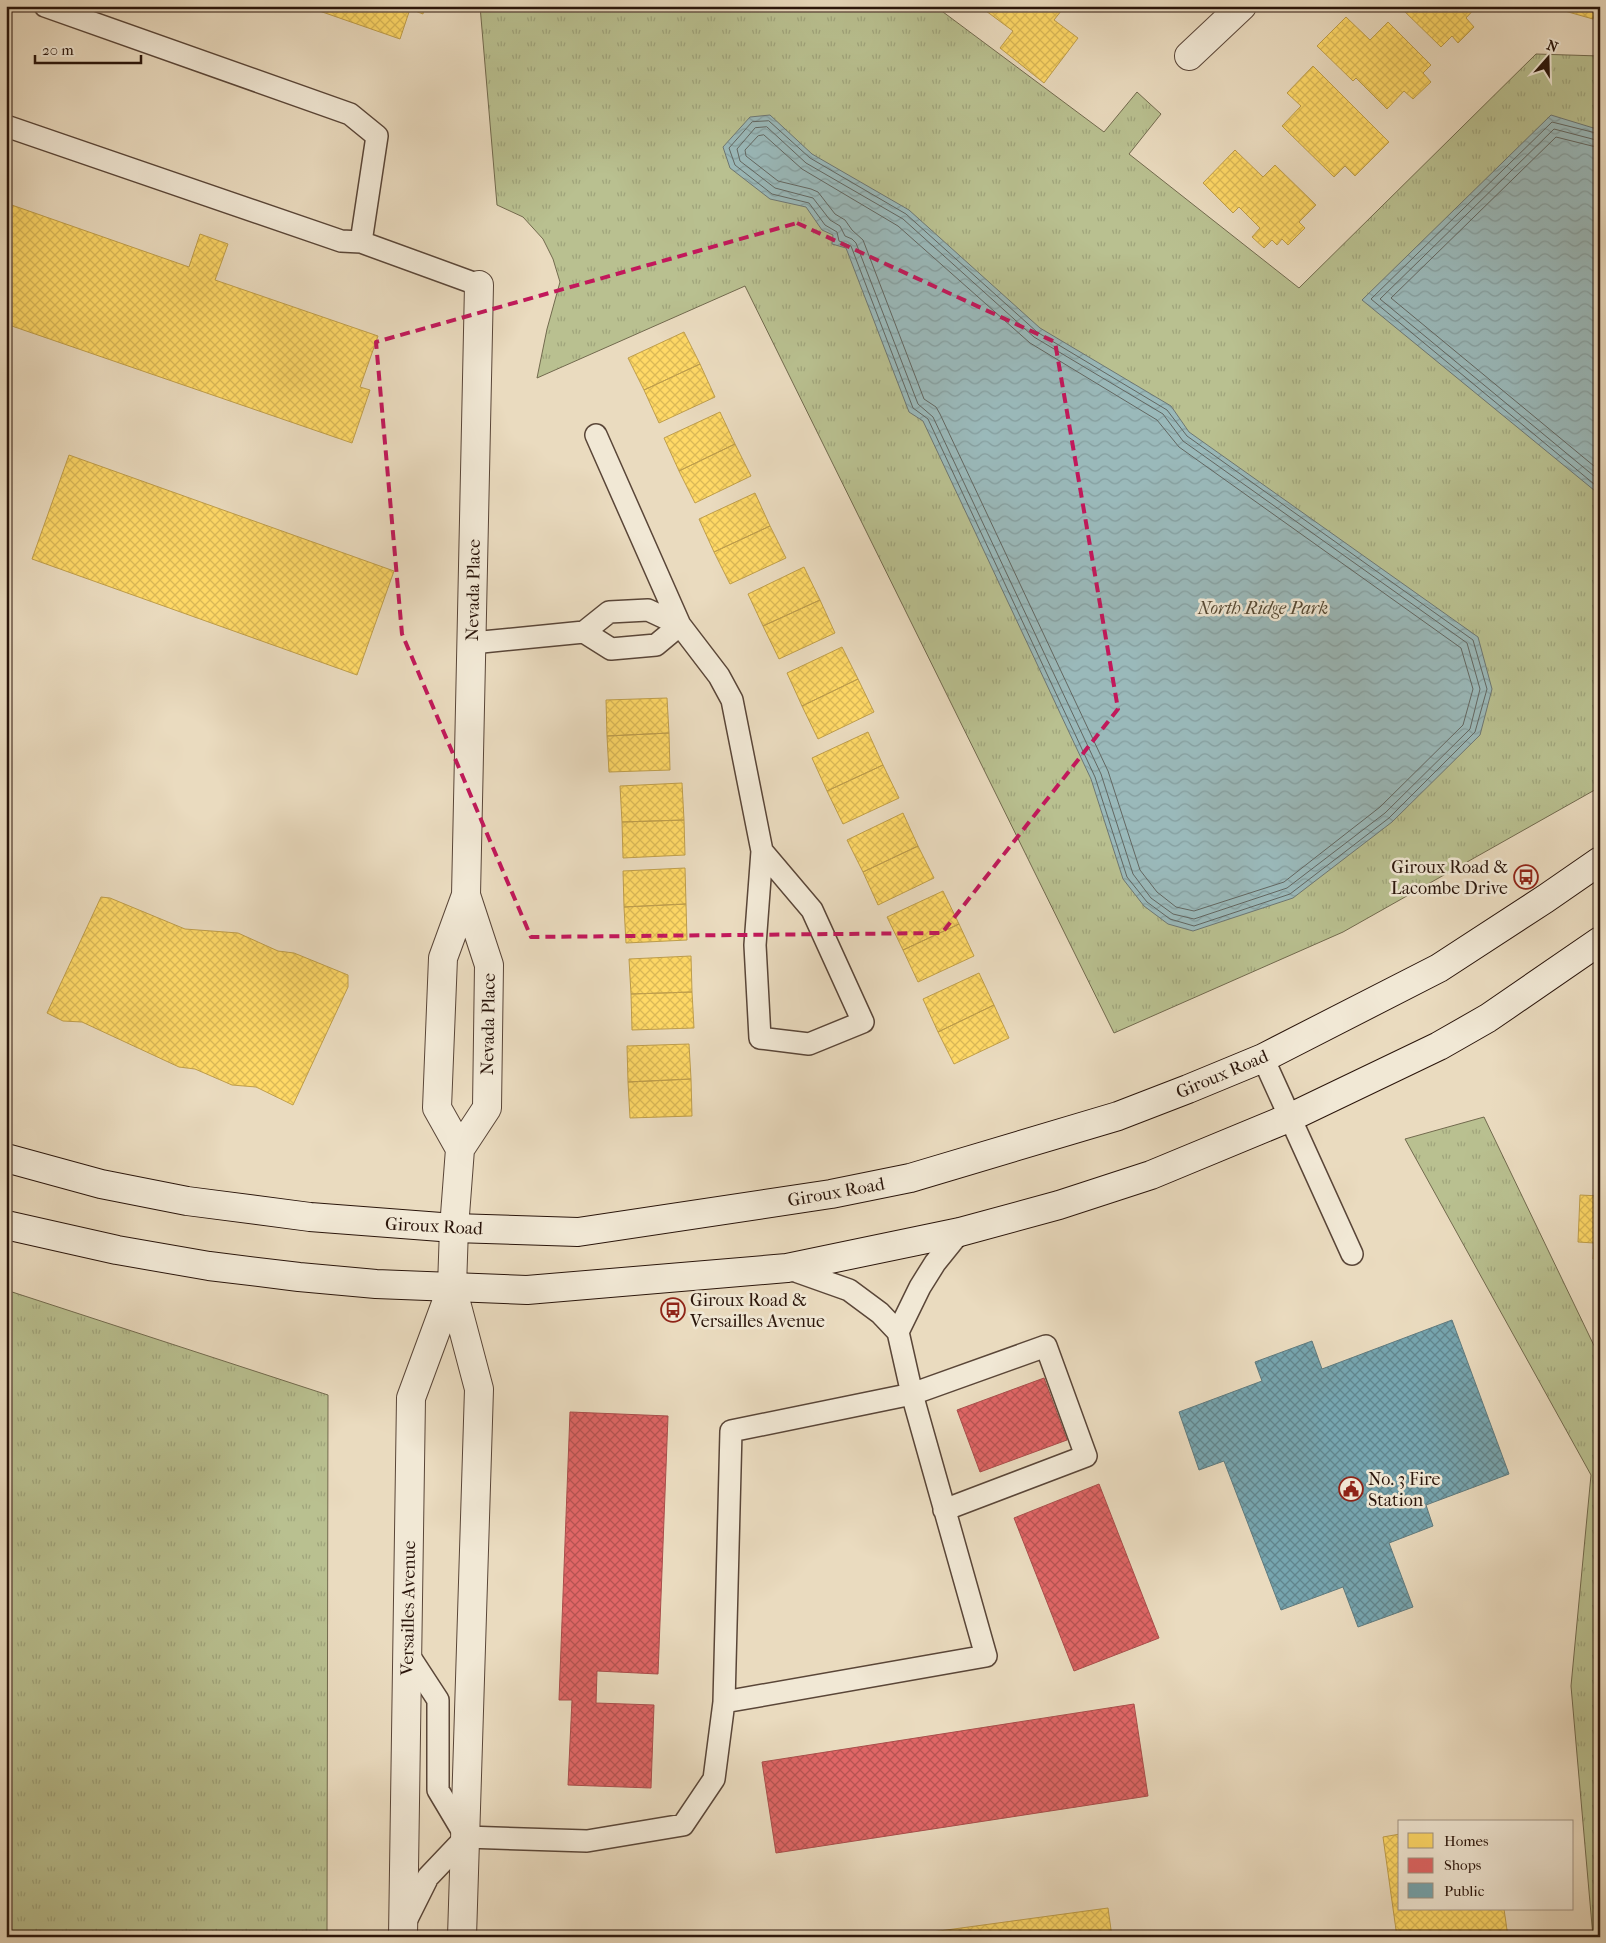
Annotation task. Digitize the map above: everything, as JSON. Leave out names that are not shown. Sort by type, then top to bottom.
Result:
[{"type":"main road","points":[[1189,56],[1242,6]]},
{"type":"main road","name":"Nevada Place","points":[[460,1149],[437,1108],[443,958],[466,895],[479,285]]},
{"type":"main road","name":"Giroux Road","points":[[6,1158],[101,1184],[187,1201],[310,1218],[454,1228],[578,1232],[831,1194],[910,1178],[1118,1116],[1263,1058],[1439,968],[1546,899],[1600,861]]},
{"type":"main road","name":"Nevada Place","points":[[454,1228],[460,1149],[487,1108],[489,965],[466,895]]},
{"type":"main road","points":[[6,1225],[117,1250],[209,1266],[376,1284],[527,1290],[787,1268],[960,1232],[1060,1205],[1151,1175],[1290,1117],[1439,1046],[1502,1008],[1600,941]]},
{"type":"main road","name":"Versailles Avenue","points":[[454,1228],[452,1287],[478,1389],[462,1937]]},
{"type":"main road","name":"Versailles Avenue","points":[[403,1932],[411,1398],[452,1287]]},
{"type":"lane","points":[[45,6],[350,114],[377,136],[361,242]]},
{"type":"lane","points":[[6,126],[341,241],[361,242],[479,285]]},
{"type":"lane","points":[[596,435],[680,624],[719,676],[732,700],[762,851],[755,945],[760,1038],[809,1044],[863,1022],[812,910],[762,851]]},
{"type":"lane","points":[[472,643],[584,632],[608,612],[648,610],[680,624]]},
{"type":"lane","points":[[584,632],[610,649],[656,645],[680,624]]},
{"type":"lane","points":[[1263,1058],[1352,1254]]},
{"type":"lane","points":[[898,1332],[920,1287],[935,1263],[960,1232]]},
{"type":"lane","points":[[724,1702],[986,1656],[912,1394],[898,1332],[880,1313],[849,1290],[787,1268]]},
{"type":"lane","points":[[403,1932],[428,1877],[466,1837],[587,1841],[683,1825],[714,1779],[724,1702],[731,1431],[912,1394],[1046,1346],[1086,1456],[944,1510]]},
{"type":"lane","points":[[408,1654],[438,1700],[438,1790],[466,1837]]},
{"type":"highlighted area","points":[[797,223],[1055,342],[1118,709],[942,933],[531,937],[402,634],[376,342]]},
{"type":"green space","name":"North Ridge Park","points":[[480,6],[935,6],[1104,132],[1137,92],[1161,114],[1129,154],[1299,288],[1536,54],[1600,56],[1600,787],[1343,932],[1114,1033],[745,286],[537,378],[547,329],[560,282],[553,259],[543,239],[523,217],[497,205]]},
{"type":"green space","points":[[1484,1117],[1600,1358],[1600,1937],[1593,1937],[1571,1686],[1591,1475],[1405,1139]]},
{"type":"green space","points":[[6,1290],[328,1395],[327,1937],[6,1937]]},
{"type":"water","points":[[770,115],[812,154],[909,210],[1040,328],[1171,406],[1189,432],[1478,637],[1492,689],[1480,735],[1392,822],[1293,898],[1193,931],[1168,924],[1144,906],[1123,879],[1091,779],[923,421],[909,412],[846,248],[832,244],[833,235],[822,230],[806,207],[770,199],[730,168],[723,147],[750,117]]},
{"type":"water","points":[[1551,115],[1600,130],[1600,495],[1362,300]]},
{"type":"building: Homes","points":[[305,6],[425,6],[423,14],[410,9],[400,39]]},
{"type":"building: Homes","points":[[983,6],[1065,6],[1054,20],[1078,38],[1044,83],[1000,48],[1013,31],[982,8]]},
{"type":"building: Homes","points":[[1399,6],[1477,6],[1466,18],[1474,27],[1458,43],[1452,36],[1441,47]]},
{"type":"building: Homes","points":[[1547,6],[1597,6],[1593,19]]},
{"type":"building: Homes","points":[[1346,17],[1370,40],[1388,22],[1431,65],[1423,73],[1431,82],[1413,99],[1404,91],[1387,109],[1356,78],[1353,81],[1317,46]]},
{"type":"building: Homes","points":[[1313,66],[1389,142],[1355,176],[1345,166],[1334,177],[1282,126],[1301,106],[1287,93]]},
{"type":"building: Homes","points":[[1235,150],[1263,177],[1275,165],[1316,205],[1299,222],[1305,228],[1288,245],[1282,239],[1277,245],[1272,240],[1264,248],[1252,237],[1260,228],[1239,207],[1233,213],[1203,183]]},
{"type":"building: Homes","points":[[6,203],[189,267],[200,234],[228,244],[215,280],[378,336],[360,387],[370,390],[352,443],[6,324]]},
{"type":"building: Homes","points":[[684,332],[700,364],[644,390],[628,358]]},
{"type":"building: Homes","points":[[700,364],[715,397],[659,423],[644,390]]},
{"type":"building: Homes","points":[[720,412],[735,444],[679,471],[664,438]]},
{"type":"building: Homes","points":[[735,444],[751,476],[695,503],[679,471]]},
{"type":"building: Homes","points":[[69,455],[394,571],[357,675],[32,559]]},
{"type":"building: Homes","points":[[755,493],[770,526],[714,552],[699,519]]},
{"type":"building: Homes","points":[[770,526],[786,558],[730,584],[714,552]]},
{"type":"building: Homes","points":[[804,567],[820,600],[763,626],[748,594]]},
{"type":"building: Homes","points":[[820,600],[835,633],[779,659],[763,626]]},
{"type":"building: Homes","points":[[842,647],[858,679],[802,706],[787,673]]},
{"type":"building: Homes","points":[[858,679],[874,712],[818,739],[802,706]]},
{"type":"building: Homes","points":[[667,698],[669,733],[607,736],[606,700]]},
{"type":"building: Homes","points":[[868,732],[883,765],[827,791],[812,758]]},
{"type":"building: Homes","points":[[669,733],[670,770],[609,772],[607,736]]},
{"type":"building: Homes","points":[[883,765],[899,798],[843,824],[827,791]]},
{"type":"building: Homes","points":[[682,783],[684,820],[622,822],[620,786]]},
{"type":"building: Homes","points":[[903,813],[918,846],[863,872],[847,840]]},
{"type":"building: Homes","points":[[684,820],[685,855],[623,858],[622,822]]},
{"type":"building: Homes","points":[[918,846],[934,878],[878,905],[863,872]]},
{"type":"building: Homes","points":[[685,868],[686,904],[624,907],[623,871]]},
{"type":"building: Homes","points":[[943,891],[959,924],[903,950],[887,917]]},
{"type":"building: Homes","points":[[101,897],[110,898],[185,929],[238,933],[278,951],[294,953],[348,975],[348,987],[293,1105],[256,1087],[232,1085],[195,1069],[179,1067],[82,1022],[63,1021],[47,1013]]},
{"type":"building: Homes","points":[[686,904],[687,940],[626,943],[624,907]]},
{"type":"building: Homes","points":[[959,924],[974,956],[918,982],[903,950]]},
{"type":"building: Homes","points":[[691,956],[692,992],[631,994],[629,959]]},
{"type":"building: Homes","points":[[979,973],[994,1005],[938,1032],[923,999]]},
{"type":"building: Homes","points":[[692,992],[694,1028],[632,1030],[631,994]]},
{"type":"building: Homes","points":[[994,1005],[1009,1038],[954,1064],[938,1032]]},
{"type":"building: Homes","points":[[689,1044],[691,1079],[628,1082],[627,1046]]},
{"type":"building: Homes","points":[[691,1079],[692,1116],[630,1118],[628,1082]]},
{"type":"building: Homes","points":[[1580,1195],[1600,1196],[1600,1259],[1593,1259],[1594,1243],[1578,1242]]},
{"type":"building: Homes","points":[[1398,1834],[1398,1910],[1504,1910],[1508,1937],[1397,1937],[1383,1837]]},
{"type":"building: Homes","points":[[1108,1908],[1112,1937],[895,1937]]},
{"type":"building: Shops","points":[[1044,1378],[1067,1440],[980,1472],[957,1410]]},
{"type":"building: Shops","points":[[570,1412],[668,1416],[658,1674],[597,1671],[596,1703],[654,1705],[651,1788],[568,1785],[572,1700],[559,1700]]},
{"type":"building: Shops","points":[[1099,1484],[1159,1638],[1074,1671],[1014,1518]]},
{"type":"building: Shops","points":[[1134,1704],[1148,1796],[776,1853],[762,1762]]},
{"type":"building: Public","name":"No. 3 Fire Station","points":[[1452,1320],[1509,1474],[1426,1505],[1433,1526],[1389,1543],[1413,1607],[1358,1627],[1343,1587],[1281,1610],[1224,1461],[1199,1470],[1179,1412],[1262,1381],[1255,1362],[1312,1341],[1322,1369]]},
{"type":"place","name":"Giroux Road & Lacombe Drive","points":[[1526,877]]},
{"type":"place","name":"Giroux Road & Versailles Avenue","points":[[673,1310]]},
{"type":"place","name":"No. 3 Fire Station","points":[[1351,1489]]}]
